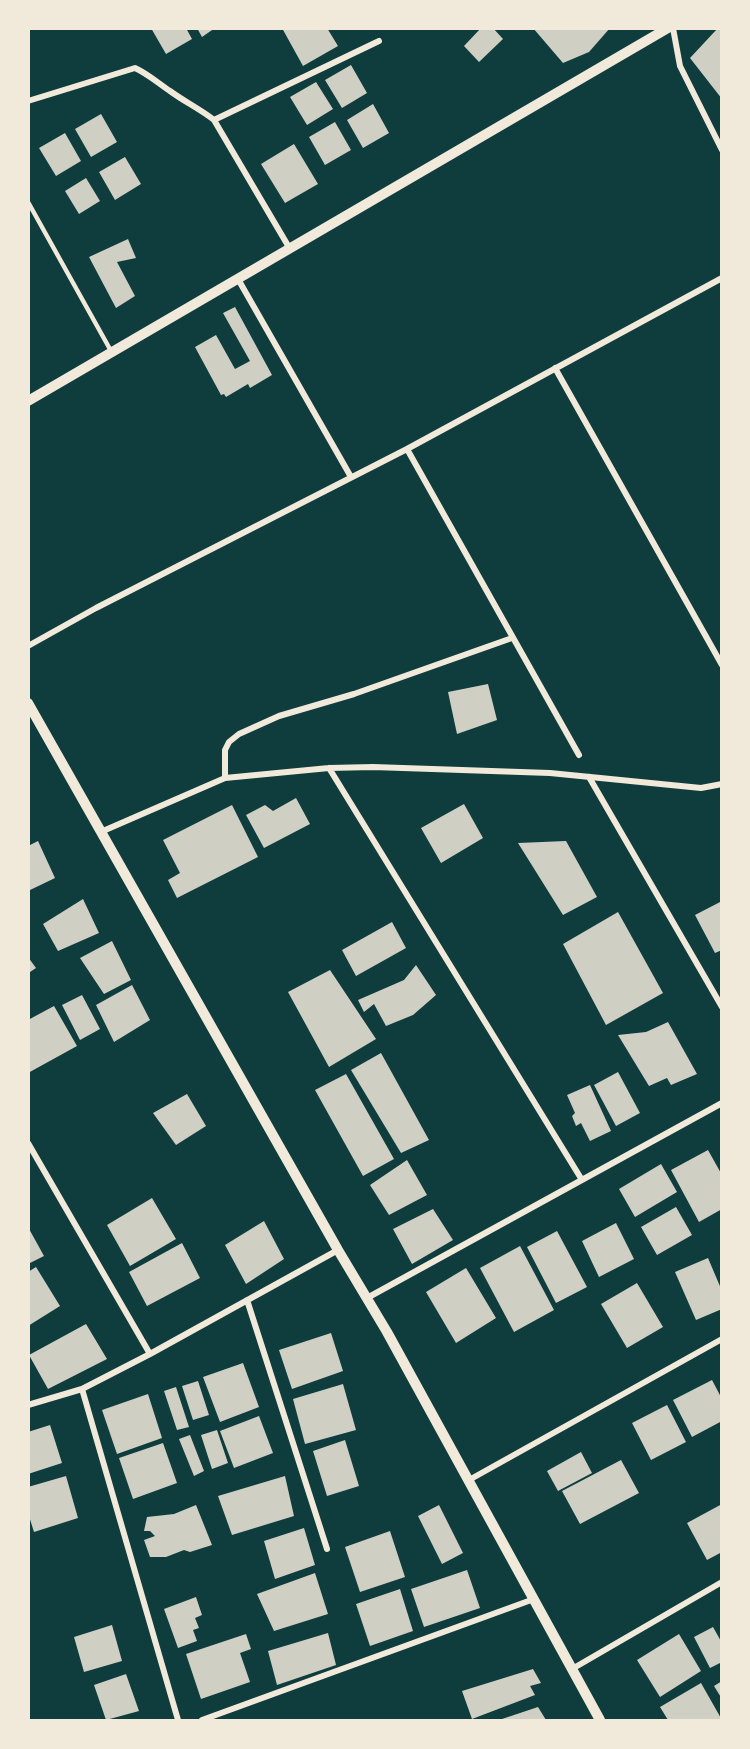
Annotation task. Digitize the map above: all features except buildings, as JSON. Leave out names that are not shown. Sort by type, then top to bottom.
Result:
[{"type":"street","points":[[28,401],[668,28]]},
{"type":"street","points":[[673,28],[680,66],[722,150]]},
{"type":"street","points":[[214,120],[379,41]]},
{"type":"street","points":[[28,101],[135,68],[145,73],[180,98],[197,106],[214,120],[290,249]]},
{"type":"street","points":[[28,646],[96,608],[407,449],[722,278]]},
{"type":"street","points":[[238,279],[351,477]]},
{"type":"street","points":[[555,368],[722,665]]},
{"type":"street","points":[[407,449],[579,755]]},
{"type":"street","points":[[225,778],[225,750],[229,742],[239,734],[279,716],[354,694],[512,638]]},
{"type":"street","points":[[28,703],[103,831],[367,1298],[600,1720]]},
{"type":"street","points":[[103,831],[225,778],[329,768],[373,767],[550,773],[701,788],[722,784]]},
{"type":"street","points":[[329,768],[582,1180]]},
{"type":"street","points":[[589,777],[722,1007]]},
{"type":"street","points":[[367,1298],[722,1103]]},
{"type":"street","points":[[28,1143],[150,1354]]},
{"type":"street","points":[[28,1405],[82,1389],[338,1250]]},
{"type":"street","points":[[247,1300],[327,1549]]},
{"type":"street","points":[[469,1480],[722,1340]]},
{"type":"street","points":[[82,1389],[178,1720]]},
{"type":"street","points":[[572,1669],[722,1582]]},
{"type":"street","points":[[202,1720],[534,1599]]},
{"type":"lane","points":[[28,201],[112,352]]}]
